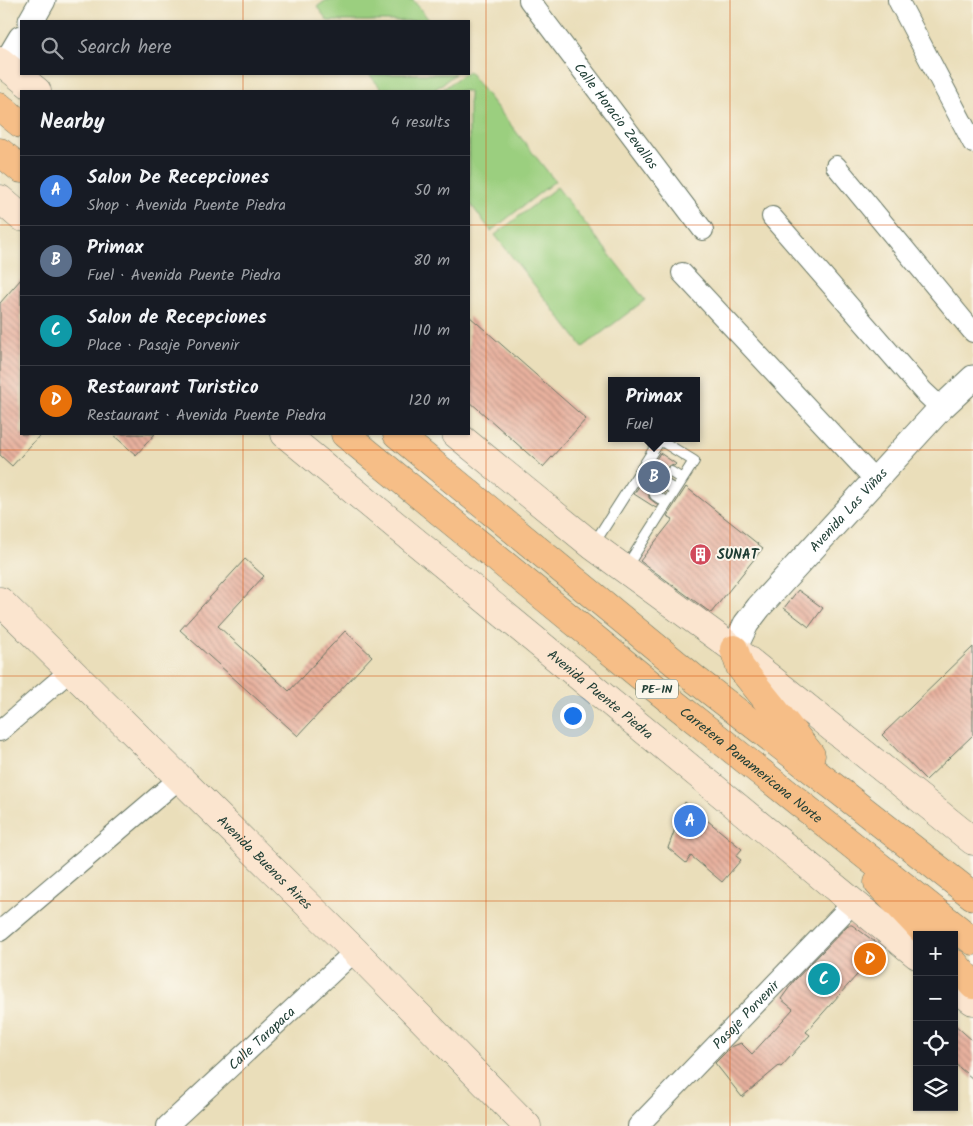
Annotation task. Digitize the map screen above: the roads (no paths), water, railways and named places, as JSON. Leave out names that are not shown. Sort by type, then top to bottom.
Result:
[{"type":"highway","points":[[0,106],[20,123]]},
{"type":"highway","points":[[0,152],[20,168]]},
{"type":"highway","name":"Carretera Panamericana Norte","points":[[346,435],[660,692],[973,941]]},
{"type":"highway","name":"PE-1N","points":[[398,435],[696,680],[973,896]]},
{"type":"highway","points":[[734,649],[740,667],[838,790]]},
{"type":"highway","points":[[815,814],[923,931]]},
{"type":"highway","points":[[958,968],[973,985]]},
{"type":"main road","points":[[3,63],[36,90]]},
{"type":"main road","points":[[0,199],[20,216]]},
{"type":"main road","name":"Avenida Puente Piedra","points":[[286,435],[913,952]]},
{"type":"main road","points":[[457,435],[593,546],[734,649],[973,841]]},
{"type":"main road","name":"Avenida Buenos Aires","points":[[0,601],[355,951],[520,1124]]},
{"type":"main road","points":[[958,989],[973,1001]]},
{"type":"street","points":[[32,20],[43,0]]},
{"type":"street","name":"Calle Horacio Zevallos","points":[[530,0],[703,230]]},
{"type":"street","points":[[898,0],[973,143]]},
{"type":"street","points":[[3,63],[20,39]]},
{"type":"street","points":[[836,166],[973,332]]},
{"type":"street","points":[[772,216],[923,391],[941,408]]},
{"type":"street","points":[[682,273],[874,480]]},
{"type":"street","name":"Avenida Las Viñas","points":[[734,649],[746,624],[758,607],[941,408],[973,378]]},
{"type":"street","points":[[0,731],[70,670]]},
{"type":"street","points":[[0,931],[180,778]]},
{"type":"street","name":"Pasaje Porvenir","points":[[638,1126],[853,903]]},
{"type":"street","name":"Calle Tarapaca","points":[[167,1126],[355,951]]},
{"type":"lane","points":[[593,546],[650,460],[659,442]]},
{"type":"lane","points":[[625,570],[694,461],[664,442]]},
{"type":"lane","points":[[671,472],[682,479]]},
{"type":"lane","points":[[663,483],[675,490]]},
{"type":"lane","points":[[655,495],[667,503]]},
{"type":"place","name":"Primax","points":[[654,477]]},
{"type":"place","name":"SUNAT","points":[[701,554]]},
{"type":"place","name":"Salon De Recepciones","points":[[690,821]]},
{"type":"place","name":"Restaurant Turistico","points":[[870,959]]},
{"type":"place","name":"Salon de Recepciones","points":[[824,979]]}]
